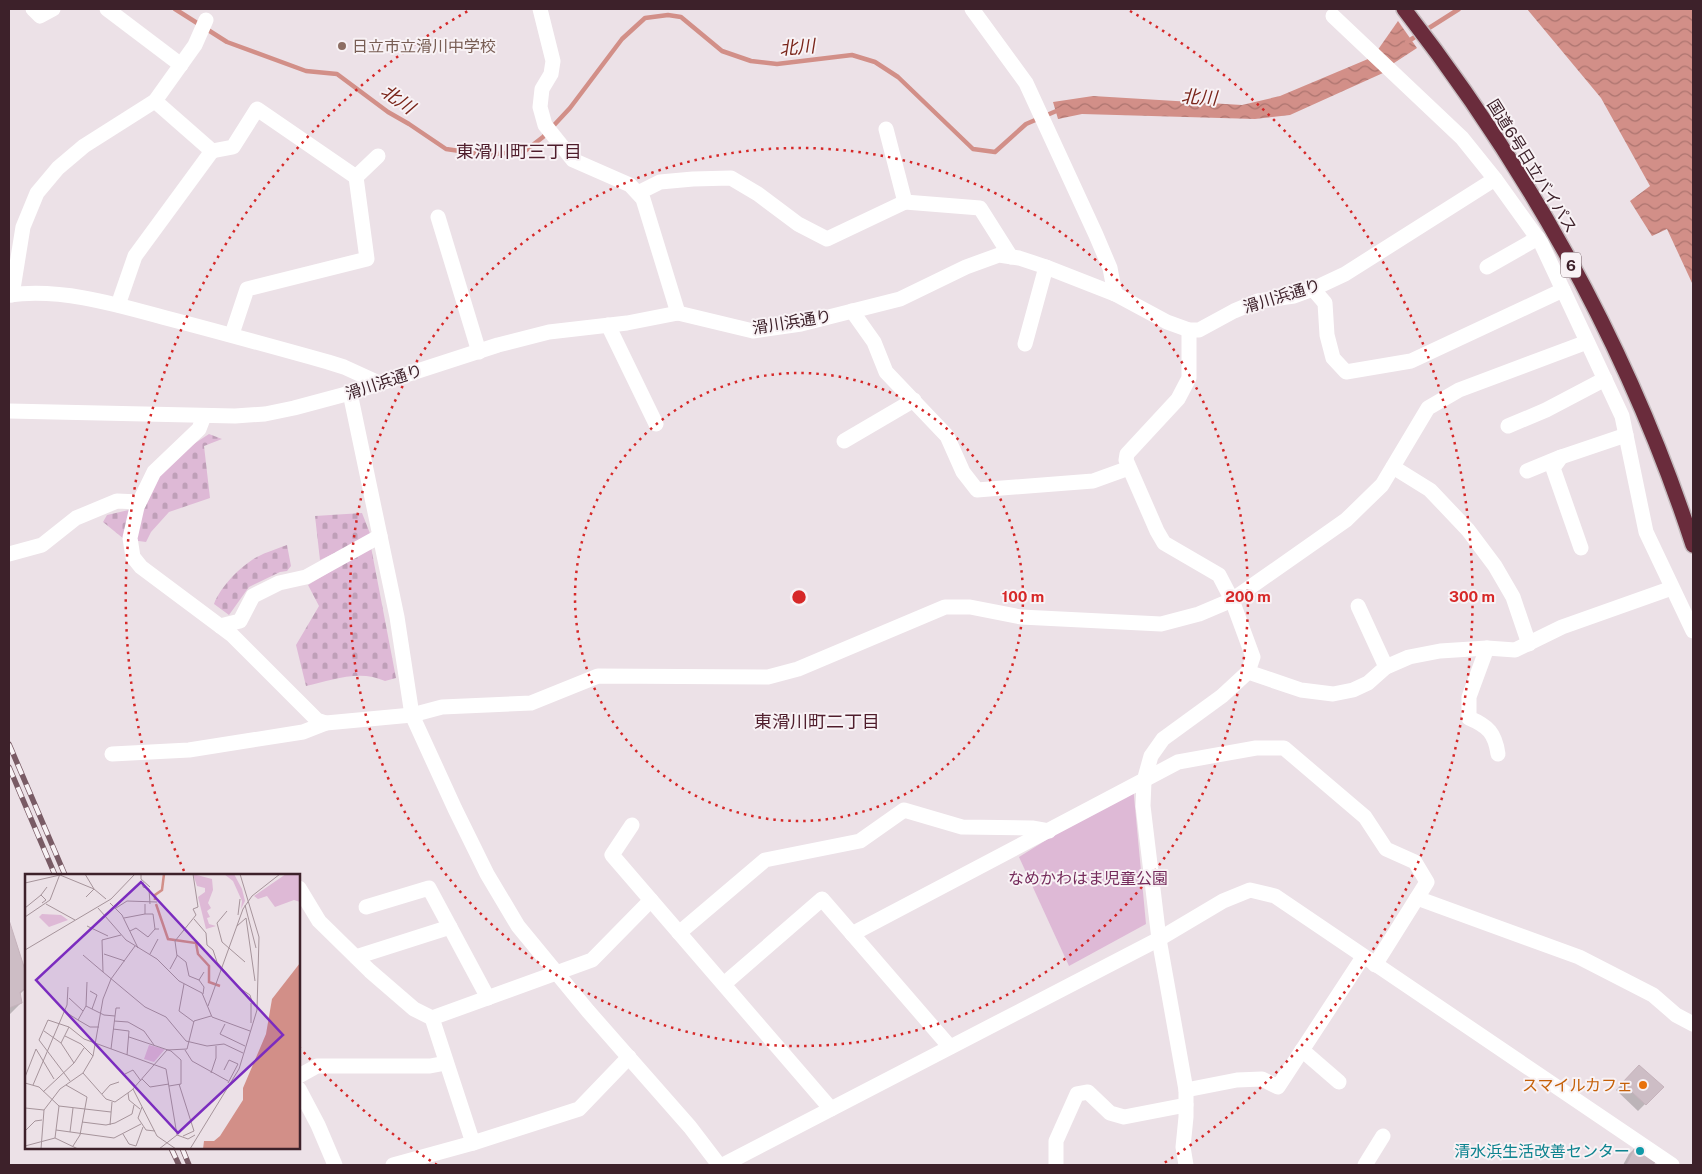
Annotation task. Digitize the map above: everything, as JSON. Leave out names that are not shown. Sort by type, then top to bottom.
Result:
[{"type":"highway","name":"国道6号日立バイパス","points":[[1404,9],[1470,98],[1530,191],[1559,241],[1606,331],[1662,456],[1693,545]]},
{"type":"street","points":[[33,9],[40,16],[53,9]]},
{"type":"street","points":[[108,9],[181,65]]},
{"type":"street","points":[[540,9],[553,61],[551,74],[542,89],[540,107],[545,125],[573,160],[630,185],[643,199],[678,313]]},
{"type":"street","points":[[972,9],[1026,83],[1035,100],[1110,268],[1116,294]]},
{"type":"street","points":[[1330,11],[1462,138],[1538,238],[1622,416],[1646,532],[1693,631]]},
{"type":"street","points":[[206,20],[195,45],[155,101],[84,146],[58,168],[37,193],[23,227],[10,295],[43,294],[90,298],[232,334],[344,367],[379,383]]},
{"type":"street","points":[[155,101],[212,151]]},
{"type":"street","points":[[118,305],[135,256],[212,151],[233,147],[257,109],[356,177],[367,259],[247,289],[232,334]]},
{"type":"street","points":[[886,129],[905,202]]},
{"type":"street","points":[[356,177],[378,156]]},
{"type":"street","points":[[638,193],[660,182],[731,178],[758,194],[798,224],[827,240],[905,202],[980,208],[1011,257]]},
{"type":"street","name":"滑川浜通り","points":[[9,411],[204,416],[265,414],[350,393],[549,332],[608,325],[678,313],[753,331],[801,324],[900,299],[966,267],[999,256],[1011,257],[1046,267],[1116,294],[1167,322],[1189,330],[1199,330],[1234,311],[1258,301],[1294,296],[1345,274],[1495,179]]},
{"type":"street","points":[[438,217],[479,352]]},
{"type":"street","points":[[1487,267],[1538,238]]},
{"type":"street","points":[[1025,344],[1046,267]]},
{"type":"street","points":[[1313,289],[1325,303],[1326,335],[1333,358],[1346,372],[1411,361],[1563,290]]},
{"type":"street","points":[[852,311],[874,342],[886,372],[947,436],[963,472],[977,490],[1093,482],[1129,468]]},
{"type":"street","points":[[608,325],[656,424]]},
{"type":"street","points":[[1186,1165],[1183,1147],[1186,1097],[1159,939],[1143,806],[1144,780],[1151,756],[1163,739],[1222,696],[1248,672],[1253,657],[1232,600],[1219,575],[1164,543],[1126,460],[1126,454],[1178,399],[1189,378],[1189,330]]},
{"type":"street","points":[[112,754],[189,750],[302,732],[326,723],[412,715],[442,707],[531,703],[598,676],[768,677],[798,669],[945,607],[970,607],[1021,617],[1161,624],[1199,614],[1232,600],[1346,520],[1382,485],[1428,408],[1458,390],[1588,342]]},
{"type":"street","points":[[1508,426],[1546,410],[1605,379]]},
{"type":"street","points":[[350,393],[397,618],[412,715],[433,762],[487,874],[518,926],[556,973],[690,1127],[720,1165]]},
{"type":"street","points":[[844,441],[914,400]]},
{"type":"street","points":[[204,416],[199,429],[154,472],[140,502],[130,538],[133,557],[141,567],[232,635],[317,720],[326,723]]},
{"type":"street","points":[[1527,471],[1626,435]]},
{"type":"street","points":[[1561,458],[1553,468],[1582,548]]},
{"type":"street","points":[[1393,467],[1430,490],[1468,530],[1495,566],[1513,597],[1529,644]]},
{"type":"street","points":[[9,554],[42,545],[76,518],[117,501],[140,502]]},
{"type":"street","points":[[220,626],[240,621],[253,596],[279,583],[306,577],[380,536]]},
{"type":"street","points":[[1248,672],[1301,690],[1333,694],[1353,690],[1368,683],[1386,667],[1408,657],[1440,651],[1487,648],[1515,650],[1562,627],[1672,588]]},
{"type":"street","points":[[1358,606],[1386,667]]},
{"type":"street","points":[[1487,648],[1469,697],[1469,718],[1484,724],[1490,730],[1498,754]]},
{"type":"street","points":[[852,934],[1178,762],[1256,748],[1284,748],[1365,817],[1386,849],[1414,862],[1427,882],[1417,898],[1302,1050],[1278,1087],[1262,1079],[1237,1080],[1124,1117],[1110,1113],[1088,1092],[1076,1094],[1056,1141],[1056,1164]]},
{"type":"street","points":[[679,932],[764,860],[860,841],[904,810],[962,827],[1032,828],[1049,831]]},
{"type":"street","points":[[632,825],[612,855],[831,1109]]},
{"type":"street","points":[[366,908],[429,888],[488,998]]},
{"type":"street","points":[[300,890],[319,921],[356,957],[414,1009],[432,1018],[473,1143]]},
{"type":"street","points":[[723,1165],[1159,939],[1223,901],[1250,890],[1275,896],[1672,1165]]},
{"type":"street","points":[[1417,898],[1579,957],[1653,995],[1676,1015],[1693,1024]]},
{"type":"street","points":[[432,1018],[592,960],[651,900]]},
{"type":"street","points":[[724,984],[822,900],[950,1048]]},
{"type":"street","points":[[356,957],[450,927]]},
{"type":"street","points":[[1302,1050],[1339,1082]]},
{"type":"street","points":[[393,1165],[473,1143],[579,1109],[629,1057]]},
{"type":"street","points":[[300,1075],[317,1066],[430,1066],[446,1063]]},
{"type":"street","points":[[300,1091],[318,1125],[335,1165]]},
{"type":"street","points":[[1365,1165],[1383,1136]]},
{"type":"green space","points":[[209,434],[222,439],[204,446],[210,498],[169,512],[151,532],[146,542],[124,539],[103,522],[107,515],[133,509],[161,473],[180,453]]},
{"type":"green space","points":[[362,513],[371,536],[320,560],[315,516]]},
{"type":"green space","points":[[287,545],[291,566],[287,571],[280,572],[249,587],[229,615],[214,604],[232,577],[251,561],[260,555]]},
{"type":"green space","points":[[371,547],[396,678],[385,681],[366,676],[356,676],[306,686],[296,645],[319,606],[308,585]]},
{"type":"green space","name":"なめかわはま児童公園","points":[[1133,786],[1146,924],[1069,966],[1019,857]]},
{"type":"water","points":[[1527,9],[1693,9],[1693,285],[1667,229],[1652,236],[1630,201],[1650,186],[1601,98]]},
{"type":"water","points":[[1398,21],[1417,48],[1391,65],[1377,51]]},
{"type":"water","points":[[1368,59],[1383,73],[1290,115],[1255,119],[1082,114],[1058,119],[1053,102],[1093,96],[1242,105],[1280,96]]},
{"type":"building","points":[[9,920],[25,970],[25,989],[20,992],[22,1003],[9,1008]]},
{"type":"building","name":"スマイルカフェ","points":[[1639,1065],[1664,1087],[1646,1105],[1622,1083]]},
{"type":"building","name":"清水浜生活改善センター","points":[[1636,1146],[1658,1157],[1653,1165],[1626,1165]]},
{"type":"waterway","name":"北川","points":[[175,9],[227,42],[306,71],[337,74],[388,112],[446,149],[487,155],[525,151],[543,137],[570,108],[622,39],[645,18],[668,15],[681,17],[722,51],[751,61],[777,64],[852,55],[875,62],[898,77],[973,149],[995,152],[1026,124],[1061,109]]},
{"type":"waterway","name":"北川","points":[[1407,42],[1459,9]]},
{"type":"railway","points":[[9,744],[65,874]]},
{"type":"railway","points":[[9,767],[55,874]]},
{"type":"railway","points":[[171,1149],[179,1165]]},
{"type":"railway","points":[[182,1149],[189,1165]]},
{"type":"place","name":"日立市立滑川中学校","points":[[342,46]]},
{"type":"place","name":"スマイルカフェ","points":[[1643,1085]]},
{"type":"place","name":"清水浜生活改善センター","points":[[1640,1151]]},
{"type":"district","name":"東滑川町三丁目","points":[[519,151]]},
{"type":"district","name":"東滑川町二丁目","points":[[817,721]]}]
